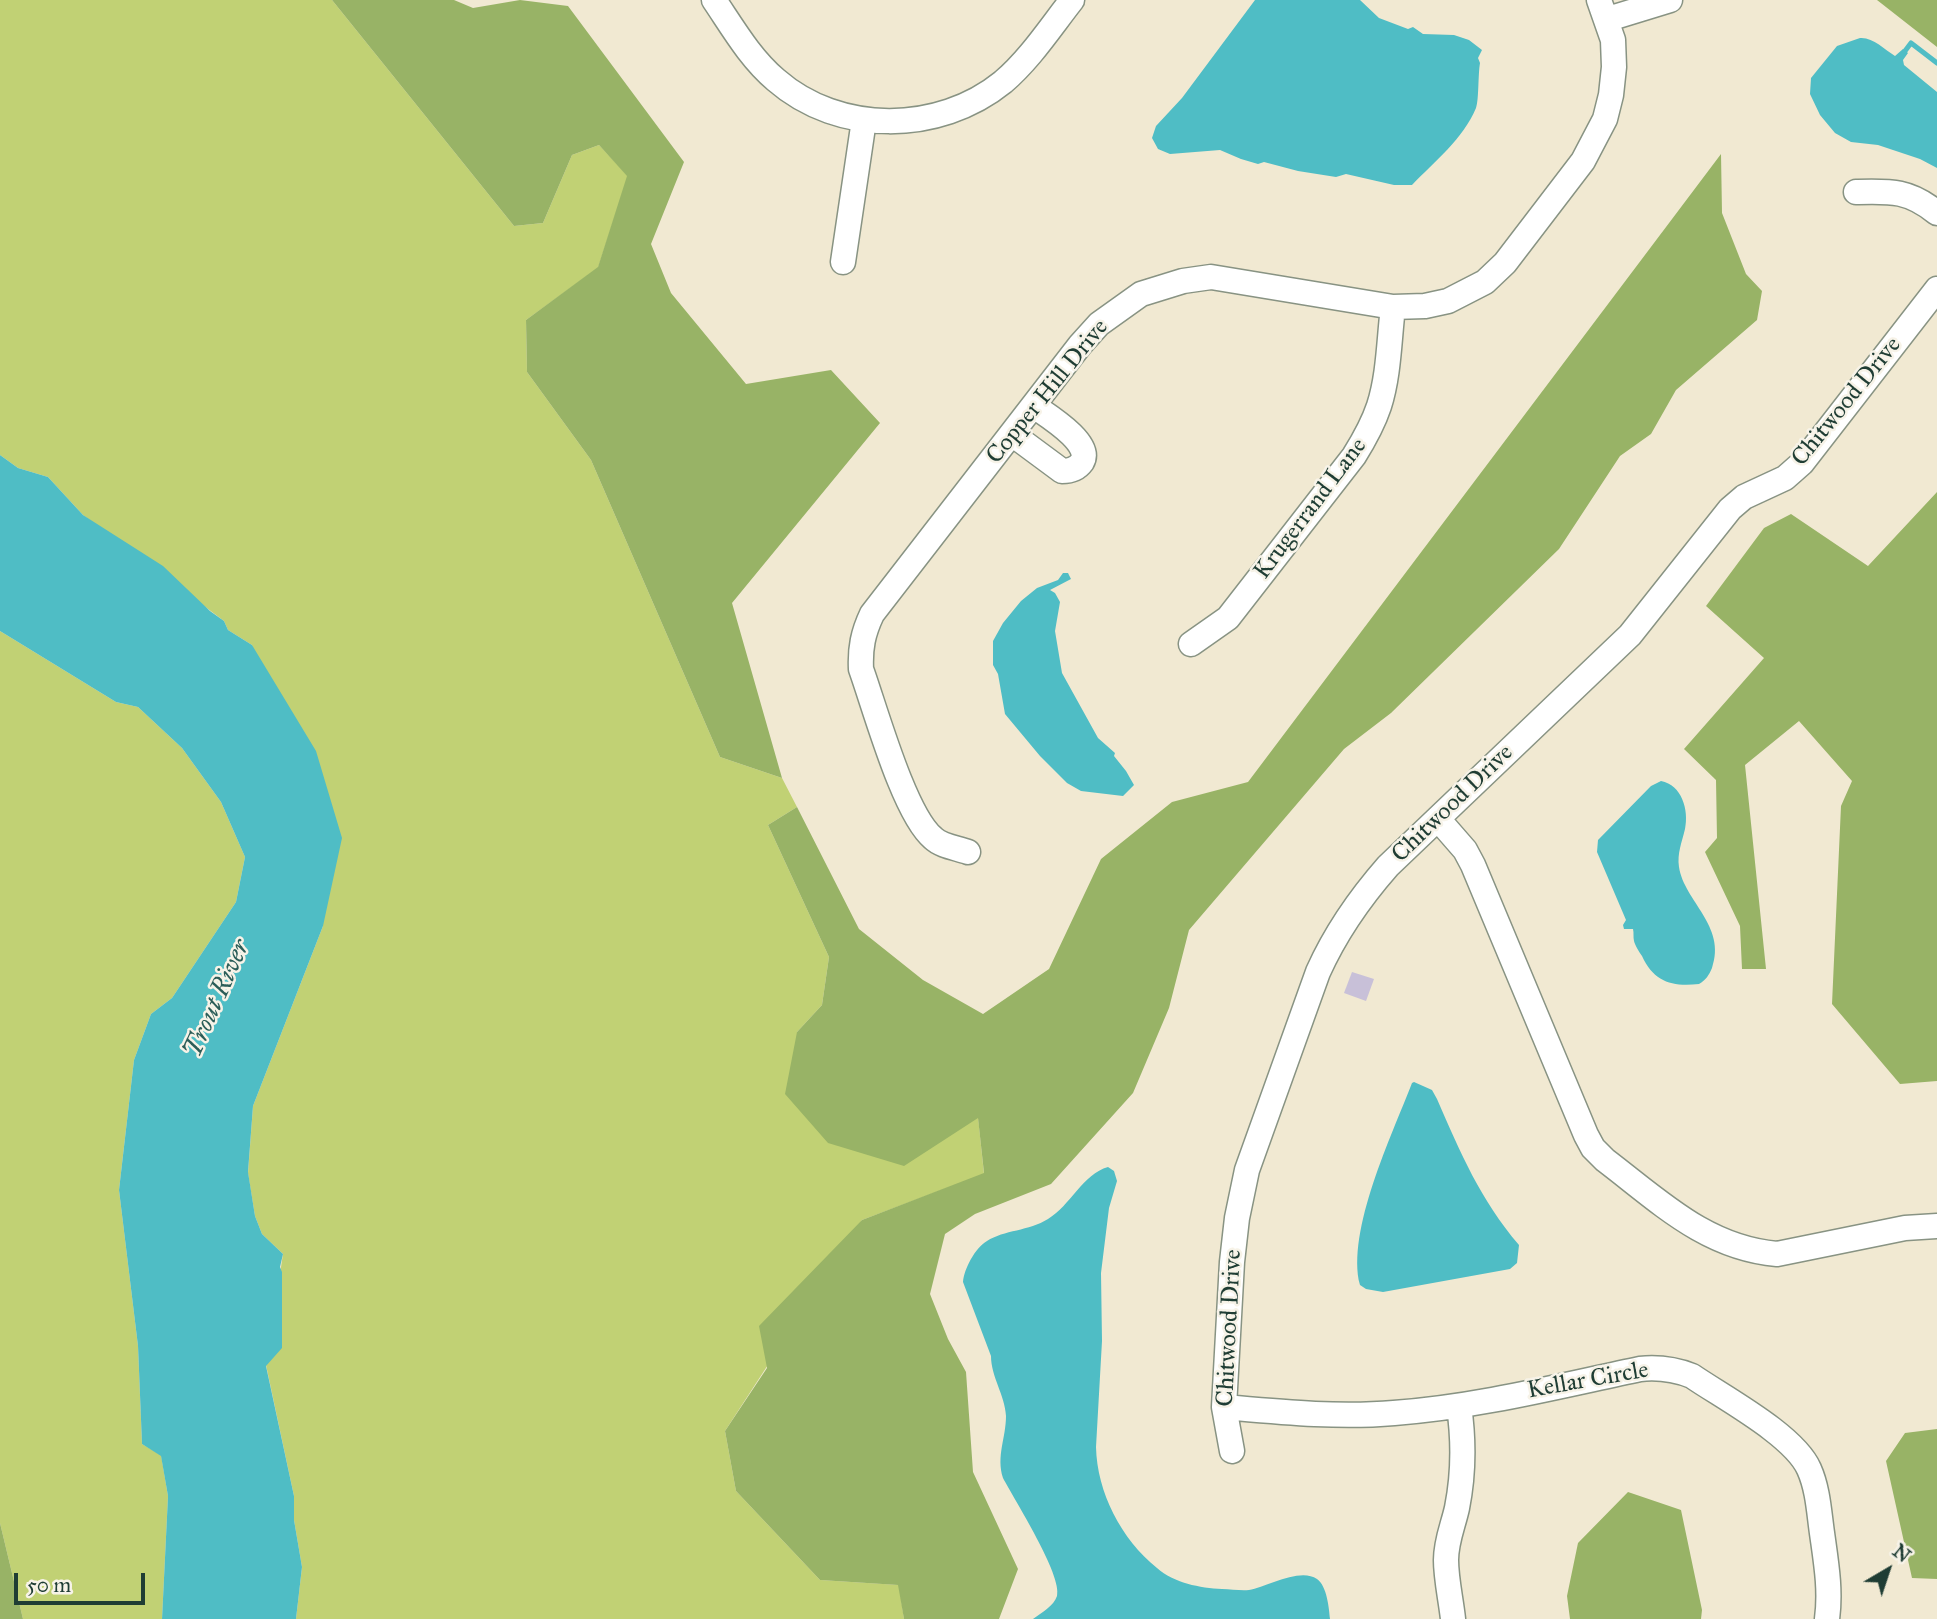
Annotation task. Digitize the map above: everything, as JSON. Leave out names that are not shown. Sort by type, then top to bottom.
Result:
[{"type":"street","points":[[714,0],[752,56],[777,81],[814,104],[833,112],[864,120],[903,121],[932,117],[983,96],[1004,81],[1027,58],[1072,0]]},
{"type":"street","points":[[1603,10],[1670,0]]},
{"type":"street","name":"Copper Hill Drive","points":[[968,852],[935,841],[920,825],[908,800],[861,669],[860,649],[864,630],[872,614],[1099,324],[1141,294],[1166,285],[1210,277],[1393,307],[1425,306],[1448,301],[1485,282],[1505,263],[1583,161],[1601,128],[1611,95],[1614,67],[1613,40],[1603,10]]},
{"type":"street","points":[[843,262],[864,120]]},
{"type":"street","points":[[1856,192],[1893,191],[1910,195],[1937,212]]},
{"type":"street","name":"Chitwood Drive","points":[[1232,1451],[1224,1407],[1232,1262],[1241,1192],[1318,972],[1332,941],[1367,889],[1388,866],[1630,635],[1730,509],[1744,497],[1785,478],[1802,463],[1937,289]]},
{"type":"street","name":"Krugerrand Lane","points":[[1191,644],[1228,618],[1354,456],[1370,429],[1379,405],[1385,378],[1393,307]]},
{"type":"street","points":[[1012,434],[1062,471],[1076,469],[1082,463],[1084,449],[1080,442],[1034,406]]},
{"type":"street","points":[[1438,818],[1465,850],[1473,866],[1586,1135],[1593,1148],[1605,1160],[1693,1227],[1712,1237],[1756,1252],[1777,1254],[1905,1228],[1937,1226]]},
{"type":"street","name":"Kellar Circle","points":[[1224,1407],[1343,1414],[1393,1413],[1459,1406],[1640,1369],[1659,1367],[1675,1370],[1692,1377],[1784,1438],[1799,1452],[1809,1468],[1815,1486],[1830,1594],[1827,1619]]},
{"type":"street","points":[[1453,1619],[1446,1561],[1448,1535],[1457,1510],[1463,1474],[1464,1441],[1459,1406]]},
{"type":"shaded area","points":[[1352,972],[1374,979],[1366,1001],[1344,993]]},
{"type":"green space","points":[[0,0],[332,0],[514,226],[543,223],[572,155],[599,145],[628,176],[598,268],[526,320],[527,372],[591,460],[720,757],[782,778],[797,807],[768,825],[829,957],[822,1005],[797,1032],[978,1117],[984,1174],[862,1220],[725,1431],[736,1491],[820,1580],[899,1585],[904,1619],[296,1619],[302,1567],[294,1520],[294,1496],[266,1365],[283,1254],[262,1234],[255,1216],[248,1173],[253,1106],[323,926],[252,645],[228,630],[224,621],[83,515],[48,477],[18,468],[0,455]]},
{"type":"green space","points":[[332,0],[454,0],[473,8],[520,0],[568,6],[684,162],[651,244],[671,293],[746,384],[831,370],[880,423],[732,603],[782,778],[720,757],[591,460],[527,372],[526,320],[598,267],[627,176],[599,145],[572,155],[543,223],[514,226]]},
{"type":"green space","points":[[1877,0],[1937,0],[1937,47]]},
{"type":"green space","points":[[1721,154],[1722,213],[1746,274],[1762,291],[1757,320],[1676,390],[1651,434],[1620,456],[1559,549],[1391,713],[1344,749],[1189,930],[1169,1008],[1133,1093],[1051,1184],[975,1214],[945,1234],[930,1294],[948,1339],[966,1372],[973,1472],[1018,1569],[999,1619],[904,1619],[898,1585],[820,1580],[736,1491],[725,1431],[767,1368],[759,1326],[862,1220],[984,1173],[978,1118],[904,1166],[828,1143],[785,1094],[797,1032],[822,1005],[829,957],[768,825],[797,807],[859,929],[923,980],[983,1014],[1049,969],[1101,859],[1172,802],[1248,782]]},
{"type":"green space","points":[[1937,492],[1937,1081],[1900,1084],[1832,1004],[1841,806],[1852,781],[1799,721],[1745,765],[1766,969],[1742,969],[1740,926],[1705,852],[1717,838],[1716,780],[1684,749],[1764,658],[1706,606],[1764,528],[1791,514],[1868,566]]},
{"type":"green space","points":[[0,631],[116,702],[138,707],[182,748],[221,802],[245,857],[236,902],[172,998],[151,1014],[134,1060],[119,1190],[138,1346],[142,1444],[161,1455],[168,1496],[162,1619],[23,1619],[0,1523]]},
{"type":"green space","points":[[1937,1429],[1937,1579],[1912,1578],[1886,1461],[1905,1433]]},
{"type":"green space","points":[[1628,1492],[1681,1510],[1702,1610],[1701,1619],[1570,1619],[1567,1596],[1578,1543]]},
{"type":"green space","points":[[0,1523],[23,1619],[0,1619]]},
{"type":"water","points":[[1255,0],[1360,0],[1379,18],[1408,29],[1413,27],[1423,34],[1454,35],[1469,40],[1482,50],[1478,58],[1480,63],[1477,104],[1464,130],[1412,185],[1394,185],[1346,174],[1336,177],[1264,162],[1258,164],[1220,150],[1170,154],[1158,149],[1152,138],[1156,126],[1182,98]]},
{"type":"water","points":[[1860,38],[1874,41],[1895,56],[1903,49],[1908,53],[1903,60],[1904,65],[1937,92],[1937,168],[1920,159],[1878,145],[1851,142],[1835,133],[1820,115],[1810,94],[1811,78],[1837,46]]},
{"type":"water","name":"Trout River","points":[[0,455],[18,468],[48,477],[83,515],[163,566],[224,621],[228,630],[252,645],[316,751],[342,838],[323,926],[253,1106],[248,1172],[255,1216],[262,1234],[283,1254],[280,1267],[282,1348],[266,1366],[294,1496],[294,1520],[302,1567],[296,1619],[162,1619],[168,1496],[161,1456],[142,1444],[138,1346],[119,1190],[134,1060],[151,1014],[172,998],[236,902],[245,857],[221,802],[182,748],[138,707],[116,702],[0,631]]},
{"type":"water","points":[[1063,573],[1068,573],[1071,579],[1050,590],[1060,602],[1055,631],[1062,673],[1098,738],[1115,753],[1114,756],[1134,785],[1123,796],[1081,791],[1067,783],[1005,714],[998,674],[993,665],[993,641],[1003,623],[1021,601],[1037,588],[1058,580]]},
{"type":"water","points":[[1661,781],[1668,783],[1679,793],[1685,807],[1686,822],[1679,852],[1679,867],[1682,879],[1714,939],[1712,968],[1699,984],[1672,983],[1652,972],[1635,944],[1633,929],[1624,929],[1626,920],[1597,852],[1598,840],[1651,786]]},
{"type":"water","points":[[1414,1082],[1432,1090],[1482,1193],[1519,1245],[1517,1263],[1510,1269],[1383,1292],[1366,1289],[1360,1285],[1357,1263],[1365,1211],[1383,1156]]},
{"type":"water","points":[[1108,1167],[1114,1171],[1117,1181],[1109,1208],[1101,1273],[1102,1341],[1096,1447],[1101,1481],[1113,1514],[1132,1543],[1157,1568],[1171,1577],[1205,1587],[1246,1590],[1293,1576],[1310,1576],[1317,1579],[1323,1587],[1330,1619],[1033,1619],[1053,1603],[1057,1596],[1057,1586],[1027,1519],[1003,1478],[1001,1455],[1006,1424],[1005,1408],[991,1356],[963,1282],[971,1259],[983,1244],[994,1237],[1048,1219],[1091,1176]]},
{"type":"waterway","points":[[1905,51],[1911,43],[1937,63]]}]
